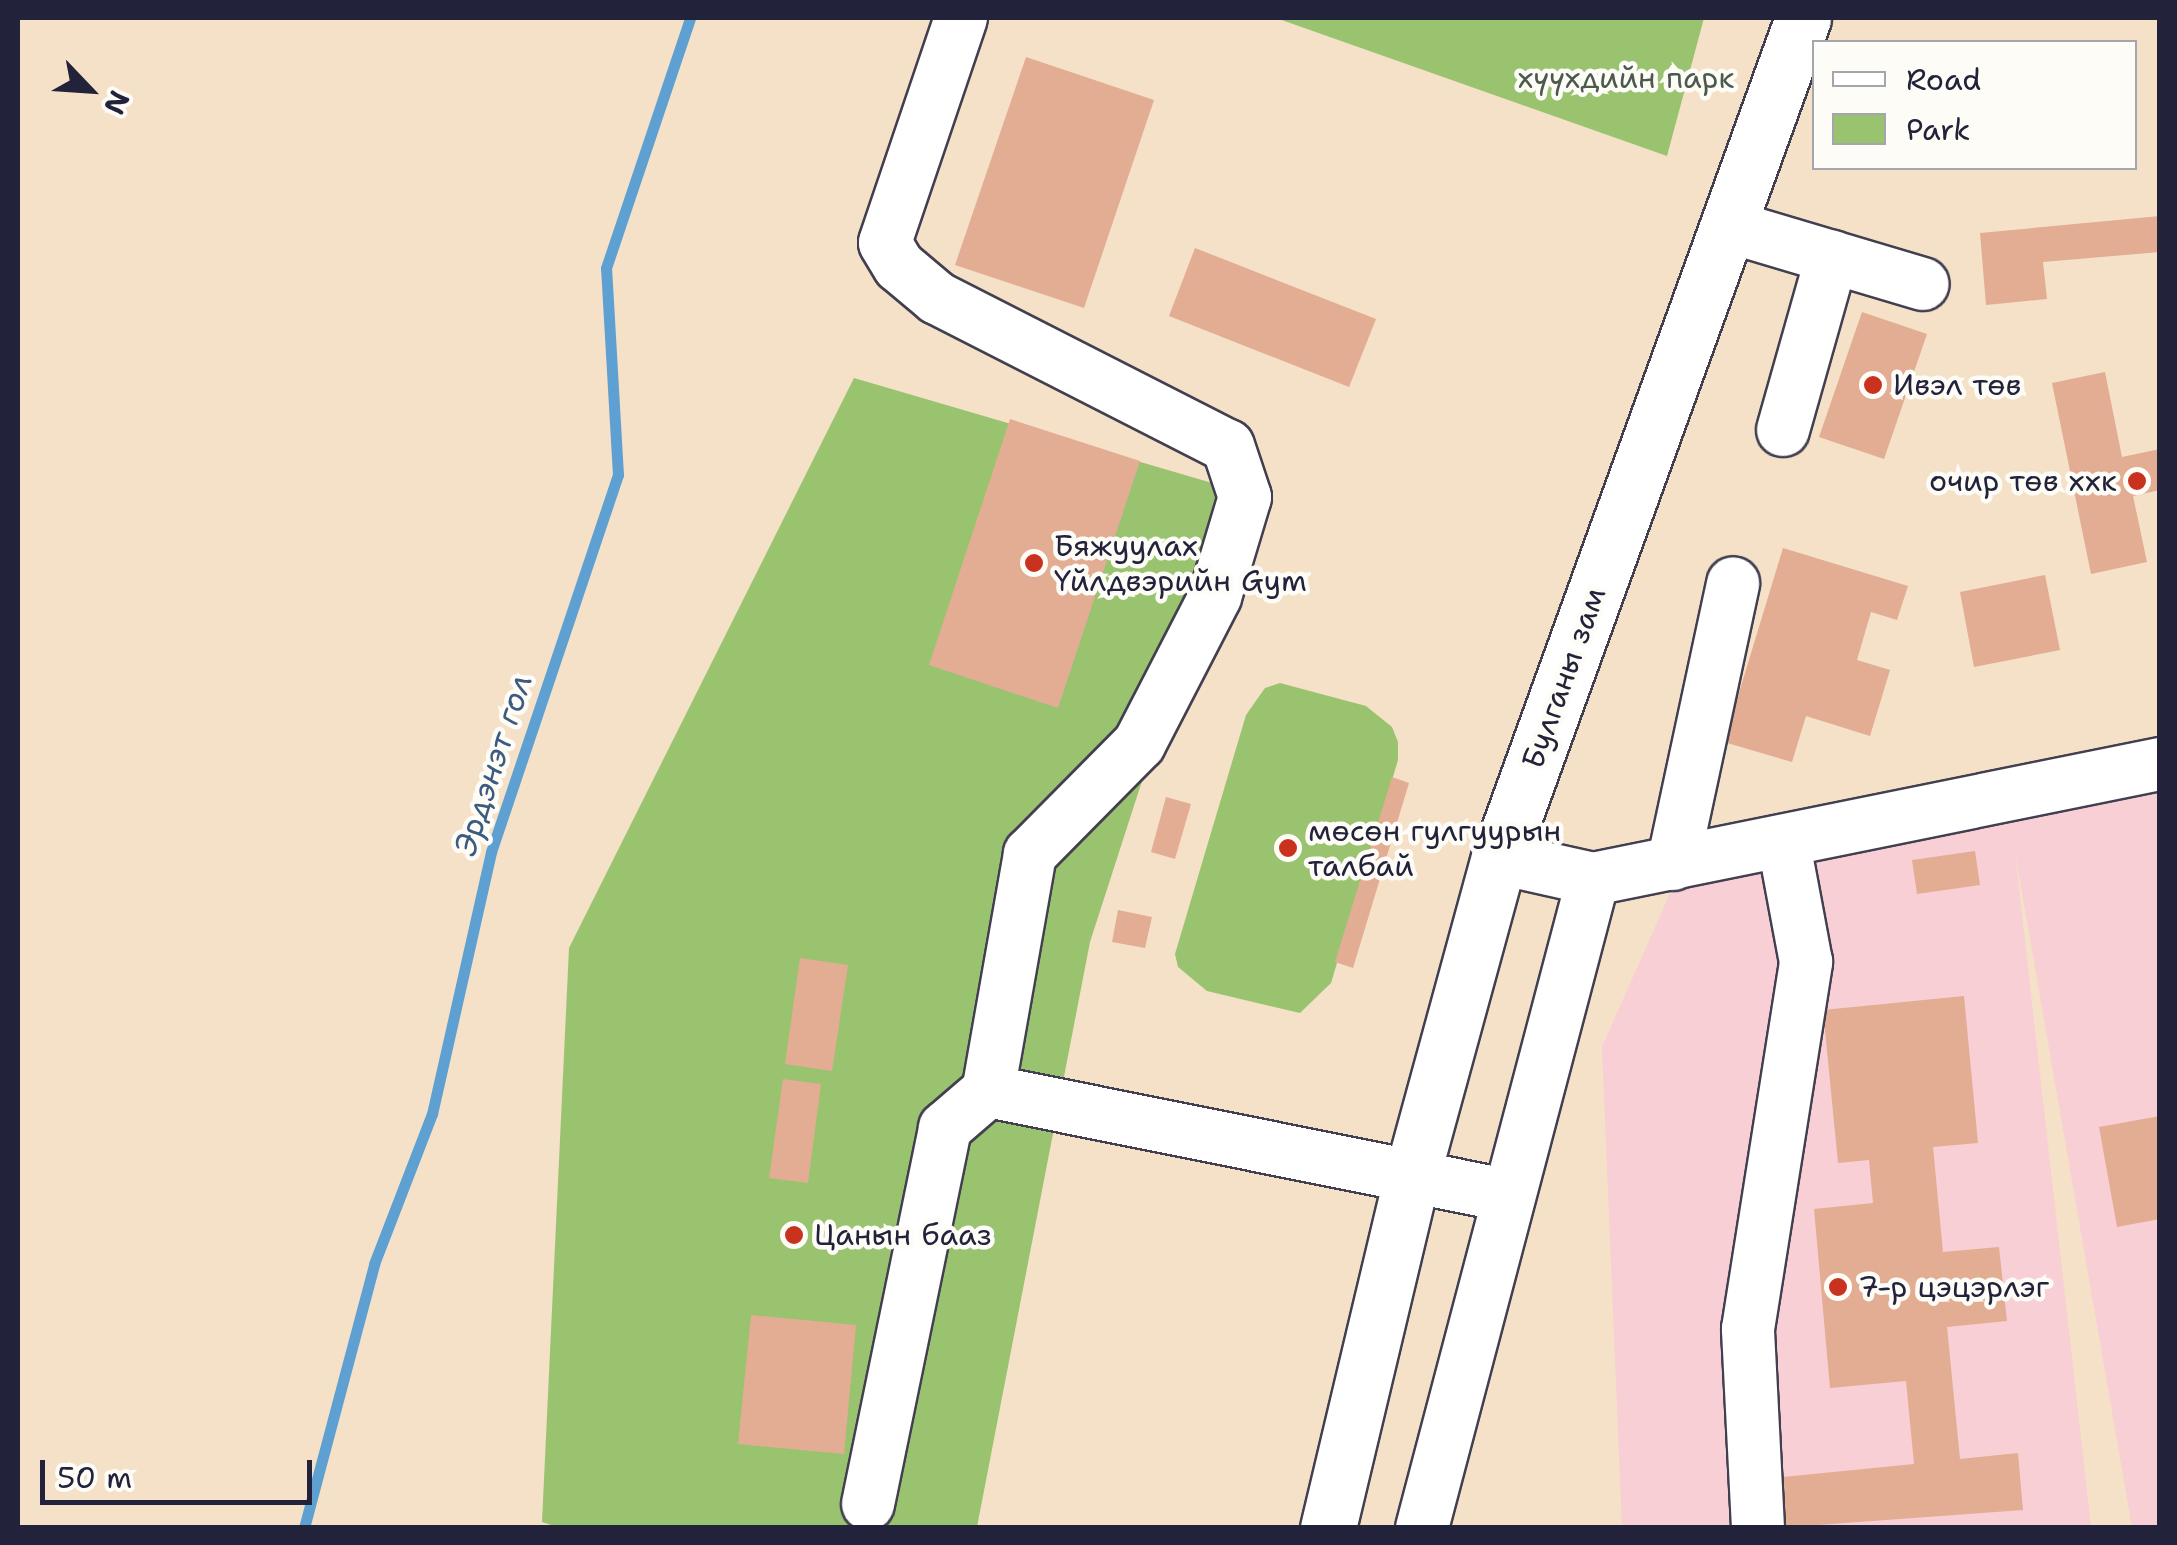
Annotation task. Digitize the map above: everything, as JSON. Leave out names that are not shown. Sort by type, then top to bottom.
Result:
[{"type":"highway","name":"Булганы зам","points":[[1328,1528],[1411,1179],[1499,858],[1803,18]]},
{"type":"street","points":[[868,1504],[945,1128],[988,1090],[1030,854],[1139,744],[1214,598],[1245,497],[1228,446],[937,298],[899,266],[885,243],[961,18]]},
{"type":"street","points":[[1728,226],[1923,284]]},
{"type":"street","points":[[1783,430],[1832,257]]},
{"type":"street","points":[[1673,864],[1732,583]]},
{"type":"street","points":[[1499,858],[1592,879],[1784,844],[2160,764]]},
{"type":"street","points":[[1758,1528],[1748,1329],[1806,962],[1784,844]]},
{"type":"street","points":[[1422,1528],[1505,1195],[1592,879]]},
{"type":"street","points":[[988,1090],[1411,1179],[1505,1195]]},
{"type":"shaded area","name":"7-р цэцэрлэг","points":[[2159,781],[2159,1527],[2132,1527],[2015,852],[2091,1527],[1622,1527],[1602,1047],[1671,891]]},
{"type":"green space","name":"хүүхдийн парк","points":[[1276,18],[1704,18],[1667,156]]},
{"type":"green space","name":"Цанын бааз","points":[[854,378],[1236,490],[1090,942],[977,1527],[560,1528],[542,1522],[569,948]]},
{"type":"green space","name":"мөсөн гулгуурын талбай","points":[[1280,683],[1366,706],[1392,727],[1398,742],[1398,760],[1331,983],[1300,1013],[1207,991],[1178,967],[1175,954],[1246,715],[1265,688]]},
{"type":"building","points":[[1026,57],[1154,100],[1084,308],[955,265]]},
{"type":"building","points":[[2160,216],[2160,252],[2043,262],[2047,299],[1986,305],[1980,233]]},
{"type":"building","points":[[1195,248],[1376,319],[1349,387],[1169,316]]},
{"type":"building","name":"Ивэл төв","points":[[1862,312],[1927,334],[1884,459],[1819,437]]},
{"type":"building","points":[[2105,372],[2122,457],[2160,449],[2160,490],[2133,496],[2147,562],[2091,574],[2052,383]]},
{"type":"building","name":"Бяжуулах Үйлдвэрийн Gym","points":[[1010,419],[1140,461],[1058,708],[929,665]]},
{"type":"building","points":[[1783,548],[1908,586],[1897,620],[1871,612],[1857,660],[1890,670],[1870,736],[1806,716],[1792,762],[1724,742]]},
{"type":"building","points":[[2045,575],[2060,650],[1974,667],[1960,592]]},
{"type":"building","points":[[1392,777],[1409,783],[1353,968],[1335,962]]},
{"type":"building","points":[[1166,797],[1191,804],[1175,859],[1151,852]]},
{"type":"building","points":[[1975,851],[1980,885],[1917,894],[1912,860]]},
{"type":"building","points":[[1118,910],[1152,917],[1145,948],[1112,942]]},
{"type":"building","points":[[800,958],[848,965],[832,1071],[785,1064]]},
{"type":"building","points":[[1964,996],[1978,1143],[1933,1147],[1943,1252],[1999,1247],[2007,1321],[1947,1327],[1960,1459],[2018,1453],[2023,1510],[1777,1528],[1772,1478],[1914,1464],[1906,1381],[1830,1388],[1814,1209],[1873,1203],[1869,1160],[1838,1163],[1823,1010]]},
{"type":"building","points":[[783,1079],[821,1084],[808,1183],[769,1178]]},
{"type":"building","points":[[2160,1116],[2160,1219],[2117,1227],[2099,1127]]},
{"type":"building","points":[[751,1315],[856,1325],[844,1454],[738,1444]]},
{"type":"waterway","name":"Эрдэнэт гол","points":[[304,1528],[374,1264],[432,1114],[491,852],[618,475],[606,268],[690,18]]},
{"type":"place","name":"Ивэл төв","points":[[1873,385]]},
{"type":"place","name":"очир төв ххк","points":[[2137,481]]},
{"type":"place","name":"Бяжуулах Үйлдвэрийн Gym","points":[[1034,563]]},
{"type":"place","name":"мөсөн гулгуурын талбай","points":[[1288,848]]},
{"type":"place","name":"Цанын бааз","points":[[794,1235]]},
{"type":"place","name":"7-р цэцэрлэг","points":[[1838,1287]]}]
